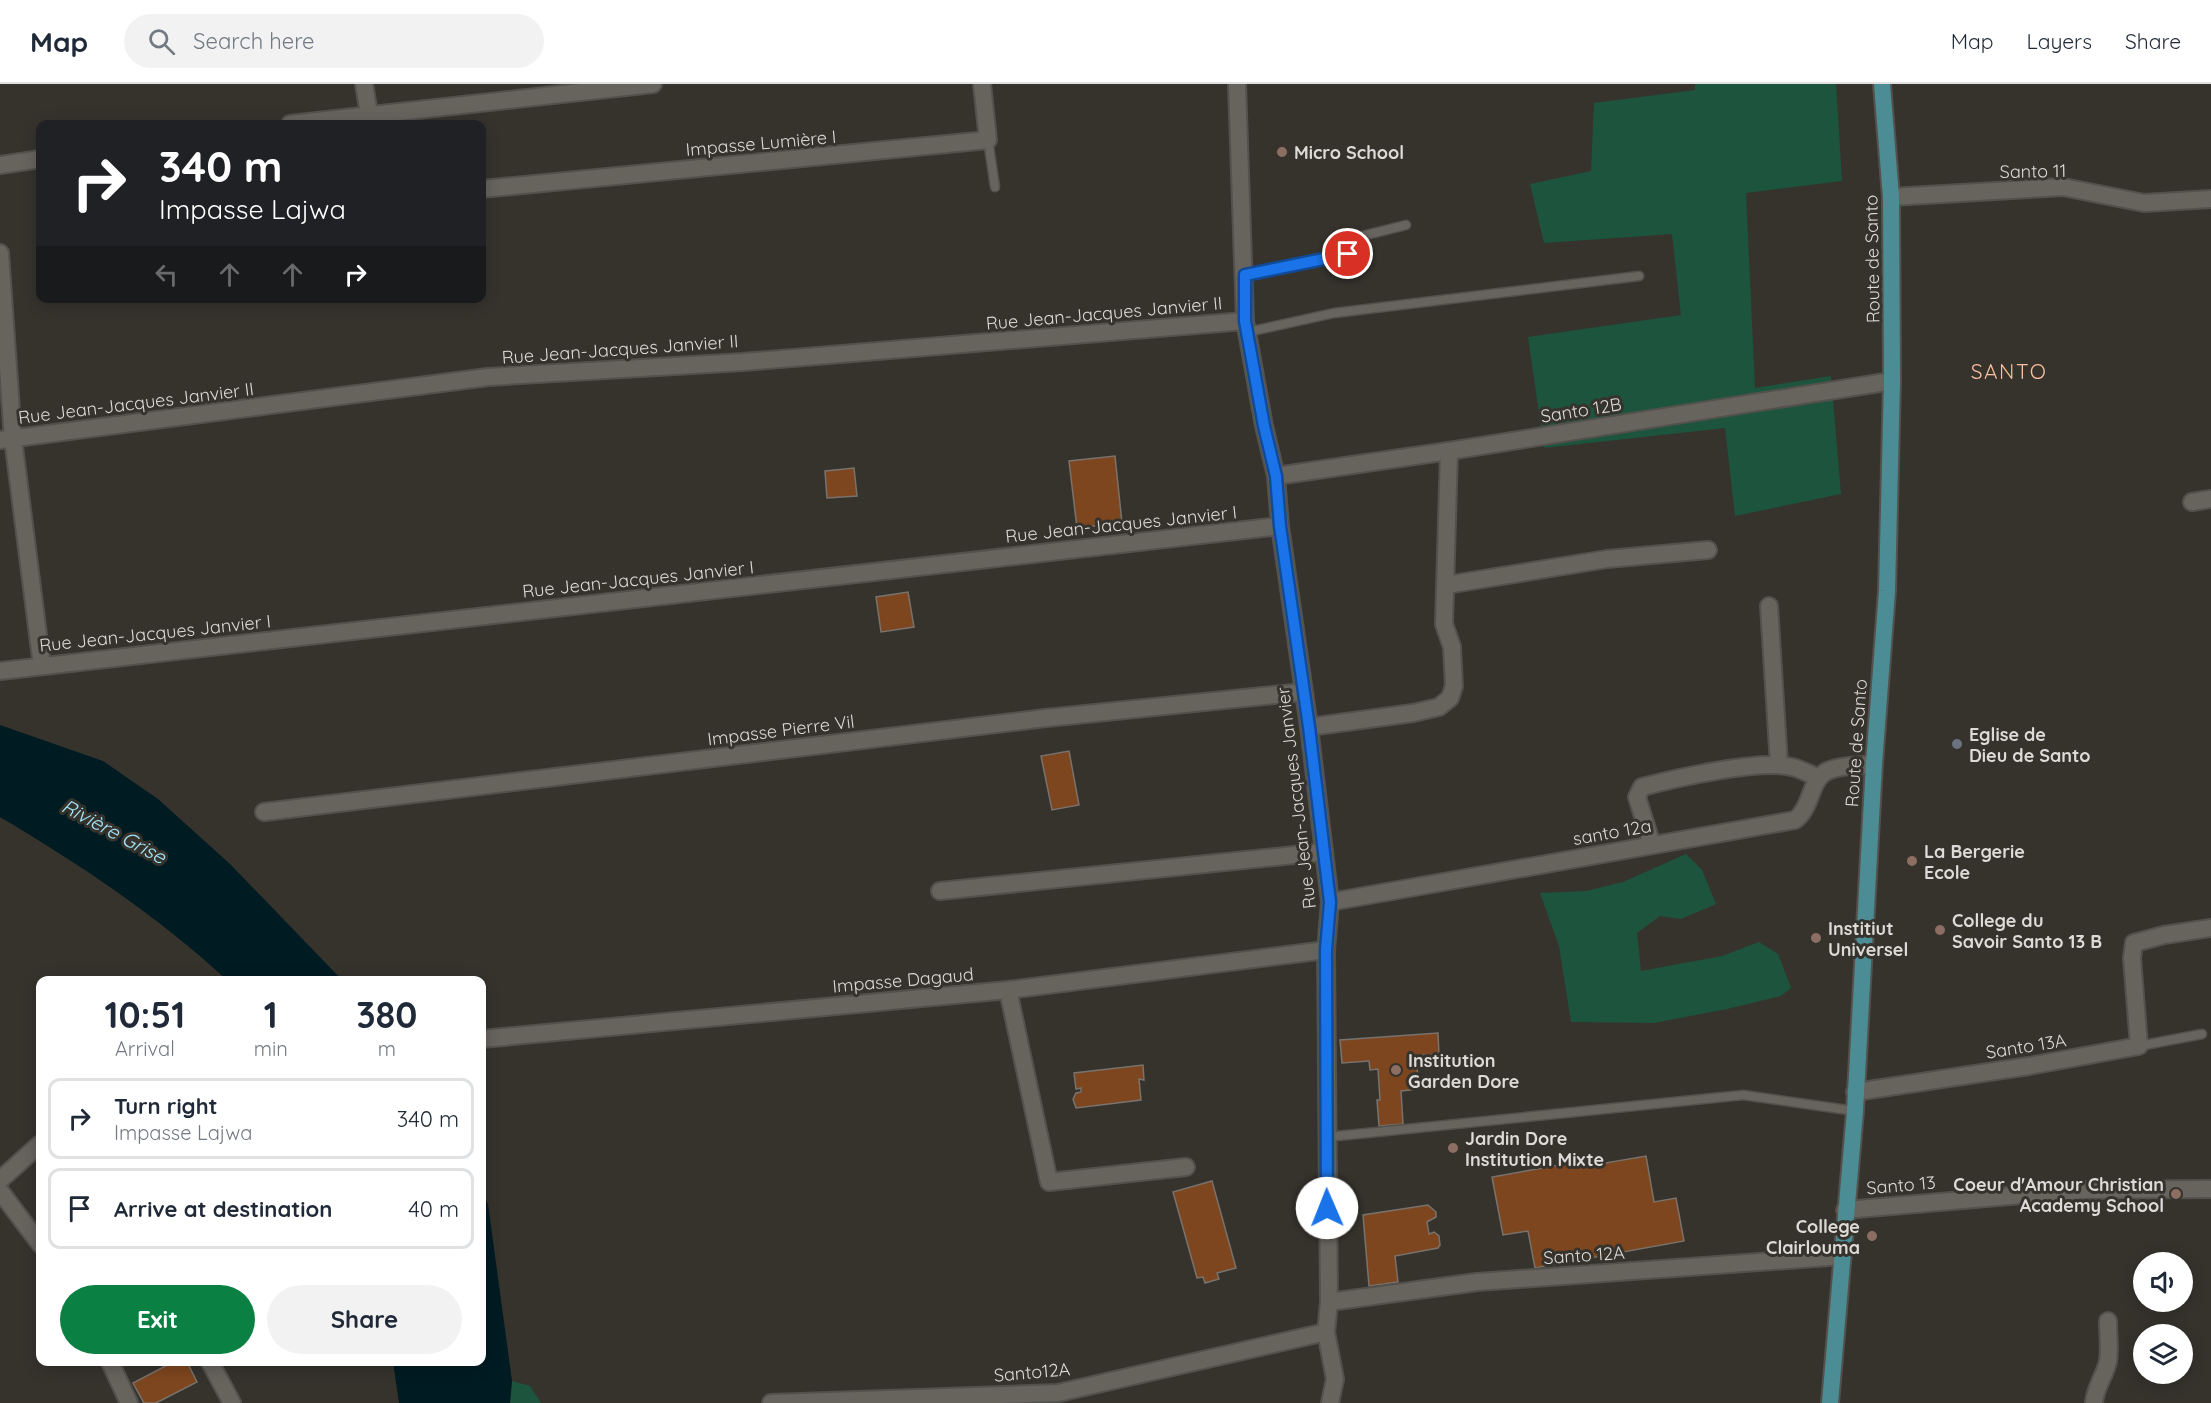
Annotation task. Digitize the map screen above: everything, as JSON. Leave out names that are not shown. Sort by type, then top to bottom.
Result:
[{"type":"main road","name":"Route de Santo","points":[[1830,1403],[1855,1111],[1874,764],[1887,591],[1892,381],[1891,197],[1882,84]]},
{"type":"street","points":[[364,84],[369,114]]},
{"type":"street","points":[[322,120],[653,84]]},
{"type":"street","points":[[982,84],[988,141]]},
{"type":"street","name":"Rue Jean-Jacques Janvier","points":[[1242,85],[1247,326],[1264,426],[1276,476],[1280,526],[1309,727],[1330,902],[1326,950],[1329,1302],[1326,1332],[1335,1379],[1330,1403]]},
{"type":"street","name":"Impasse Lumière I","points":[[486,189],[988,141]]},
{"type":"street","points":[[0,165],[36,160]]},
{"type":"street","name":"Santo 11","points":[[1891,197],[2062,187],[2144,203],[2211,199]]},
{"type":"street","points":[[0,253],[6,439],[42,666]]},
{"type":"street","name":"Rue Jean-Jacques Janvier II","points":[[6,439],[488,377],[742,362],[1247,326]]},
{"type":"street","name":"Santo 12B","points":[[1276,476],[1892,381]]},
{"type":"street","points":[[1309,727],[1413,713],[1439,707],[1450,699],[1454,686],[1452,647],[1444,624],[1449,451]]},
{"type":"street","points":[[2192,502],[2211,499]]},
{"type":"street","name":"Rue Jean-Jacques Janvier I","points":[[0,671],[1280,526]]},
{"type":"street","points":[[1446,585],[1607,559],[1708,550]]},
{"type":"street","points":[[1769,606],[1779,765]]},
{"type":"street","name":"Impasse Pierre Vil","points":[[264,812],[1034,719],[1304,692]]},
{"type":"street","points":[[1652,845],[1637,797],[1642,787],[1691,776],[1759,766],[1793,767],[1818,778],[1830,770],[1874,764]]},
{"type":"street","name":"santo 12a","points":[[1330,902],[1795,819],[1803,814],[1818,778]]},
{"type":"street","points":[[940,891],[1324,852]]},
{"type":"street","points":[[2139,1046],[2132,958],[2134,943],[2164,935],[2211,928]]},
{"type":"street","name":"Impasse Dagaud","points":[[486,1039],[1008,990],[1326,950]]},
{"type":"street","points":[[1008,990],[1049,1182],[1186,1167]]},
{"type":"street","name":"Santo 13A","points":[[1856,1092],[2029,1066],[2139,1046]]},
{"type":"street","points":[[0,1180],[36,1148]]},
{"type":"street","name":"Santo 13","points":[[1845,1210],[2082,1190],[2211,1189]]},
{"type":"street","points":[[0,1191],[36,1239]]},
{"type":"street","name":"Santo 12A","points":[[1329,1302],[1477,1282],[1843,1256]]},
{"type":"street","points":[[2094,1403],[2095,1391],[2108,1360],[2108,1321]]},
{"type":"street","name":"Santo12A","points":[[771,1403],[1058,1393],[1326,1332]]},
{"type":"street","points":[[112,1366],[129,1403]]},
{"type":"street","points":[[212,1366],[232,1403]]},
{"type":"lane","points":[[988,141],[995,187]]},
{"type":"lane","points":[[1245,275],[1348,254],[1362,236],[1407,225]]},
{"type":"lane","points":[[1247,326],[1334,313],[1639,276]]},
{"type":"lane","name":"Santo 13A","points":[[2139,1046],[2202,1034]]},
{"type":"lane","points":[[1326,1137],[1743,1095],[1855,1111]]},
{"type":"green space","points":[[1695,84],[1836,84],[1842,181],[1746,193],[1755,388],[1831,376],[1841,494],[1735,516],[1725,428],[1544,448],[1528,337],[1681,315],[1672,234],[1544,243],[1530,184],[1591,171],[1594,103],[1695,90]]},
{"type":"green space","points":[[1686,854],[1702,870],[1716,904],[1681,919],[1660,916],[1637,933],[1641,971],[1722,956],[1759,942],[1778,954],[1791,988],[1781,996],[1654,1023],[1571,1022],[1559,946],[1540,893],[1586,891],[1623,882]]},
{"type":"green space","points":[[512,1381],[530,1386],[541,1403],[510,1403]]},
{"type":"water","name":"Rivière Grise","points":[[0,725],[103,761],[158,799],[230,864],[338,976],[222,976],[175,935],[118,893],[0,817]]},
{"type":"water","points":[[486,1200],[512,1381],[510,1403],[399,1403],[394,1366],[486,1366]]},
{"type":"building","points":[[1115,456],[1122,523],[1077,528],[1069,461]]},
{"type":"building","points":[[854,468],[857,496],[827,498],[825,471]]},
{"type":"building","points":[[908,592],[914,627],[881,632],[876,597]]},
{"type":"building","points":[[1069,751],[1079,805],[1052,810],[1041,756]]},
{"type":"building","points":[[1438,1033],[1439,1054],[1416,1056],[1419,1089],[1401,1091],[1403,1124],[1379,1126],[1378,1069],[1370,1070],[1369,1061],[1342,1063],[1340,1040]]},
{"type":"building","points":[[1143,1065],[1144,1080],[1139,1079],[1141,1100],[1076,1108],[1073,1099],[1076,1093],[1081,1092],[1081,1088],[1076,1089],[1074,1073]]},
{"type":"building","points":[[1646,1156],[1654,1202],[1676,1198],[1684,1241],[1535,1268],[1528,1231],[1503,1235],[1492,1177],[1599,1158],[1600,1164]]},
{"type":"building","points":[[1212,1181],[1236,1268],[1217,1273],[1219,1279],[1205,1283],[1203,1277],[1197,1278],[1173,1192]]},
{"type":"building","points":[[1428,1205],[1436,1212],[1436,1217],[1427,1222],[1429,1234],[1434,1232],[1439,1236],[1438,1248],[1395,1256],[1398,1282],[1369,1286],[1363,1215]]},
{"type":"building","points":[[165,1366],[189,1366],[197,1382],[156,1403],[144,1403],[133,1383]]},
{"type":"place","name":"Micro School","points":[[1282,152]]},
{"type":"place","name":"Eglise de Dieu de Santo","points":[[1957,744]]},
{"type":"place","name":"La Bergerie Ecole","points":[[1912,861]]},
{"type":"place","name":"College du Savoir Santo 13 B","points":[[1940,930]]},
{"type":"place","name":"Institiut Universel","points":[[1816,938]]},
{"type":"place","name":"Institution Garden Dore","points":[[1396,1070]]},
{"type":"place","name":"Jardin Dore Institution Mixte","points":[[1453,1148]]},
{"type":"place","name":"Coeur d'Amour Christian Academy School","points":[[2176,1194]]},
{"type":"place","name":"College Clairlouma","points":[[1872,1236]]},
{"type":"district","name":"SANTO","points":[[2009,371]]},
{"type":"route","points":[[1327,1208],[1326,950],[1330,902],[1309,727],[1280,526],[1276,476],[1264,426],[1245,321],[1245,275],[1348,254]]}]
